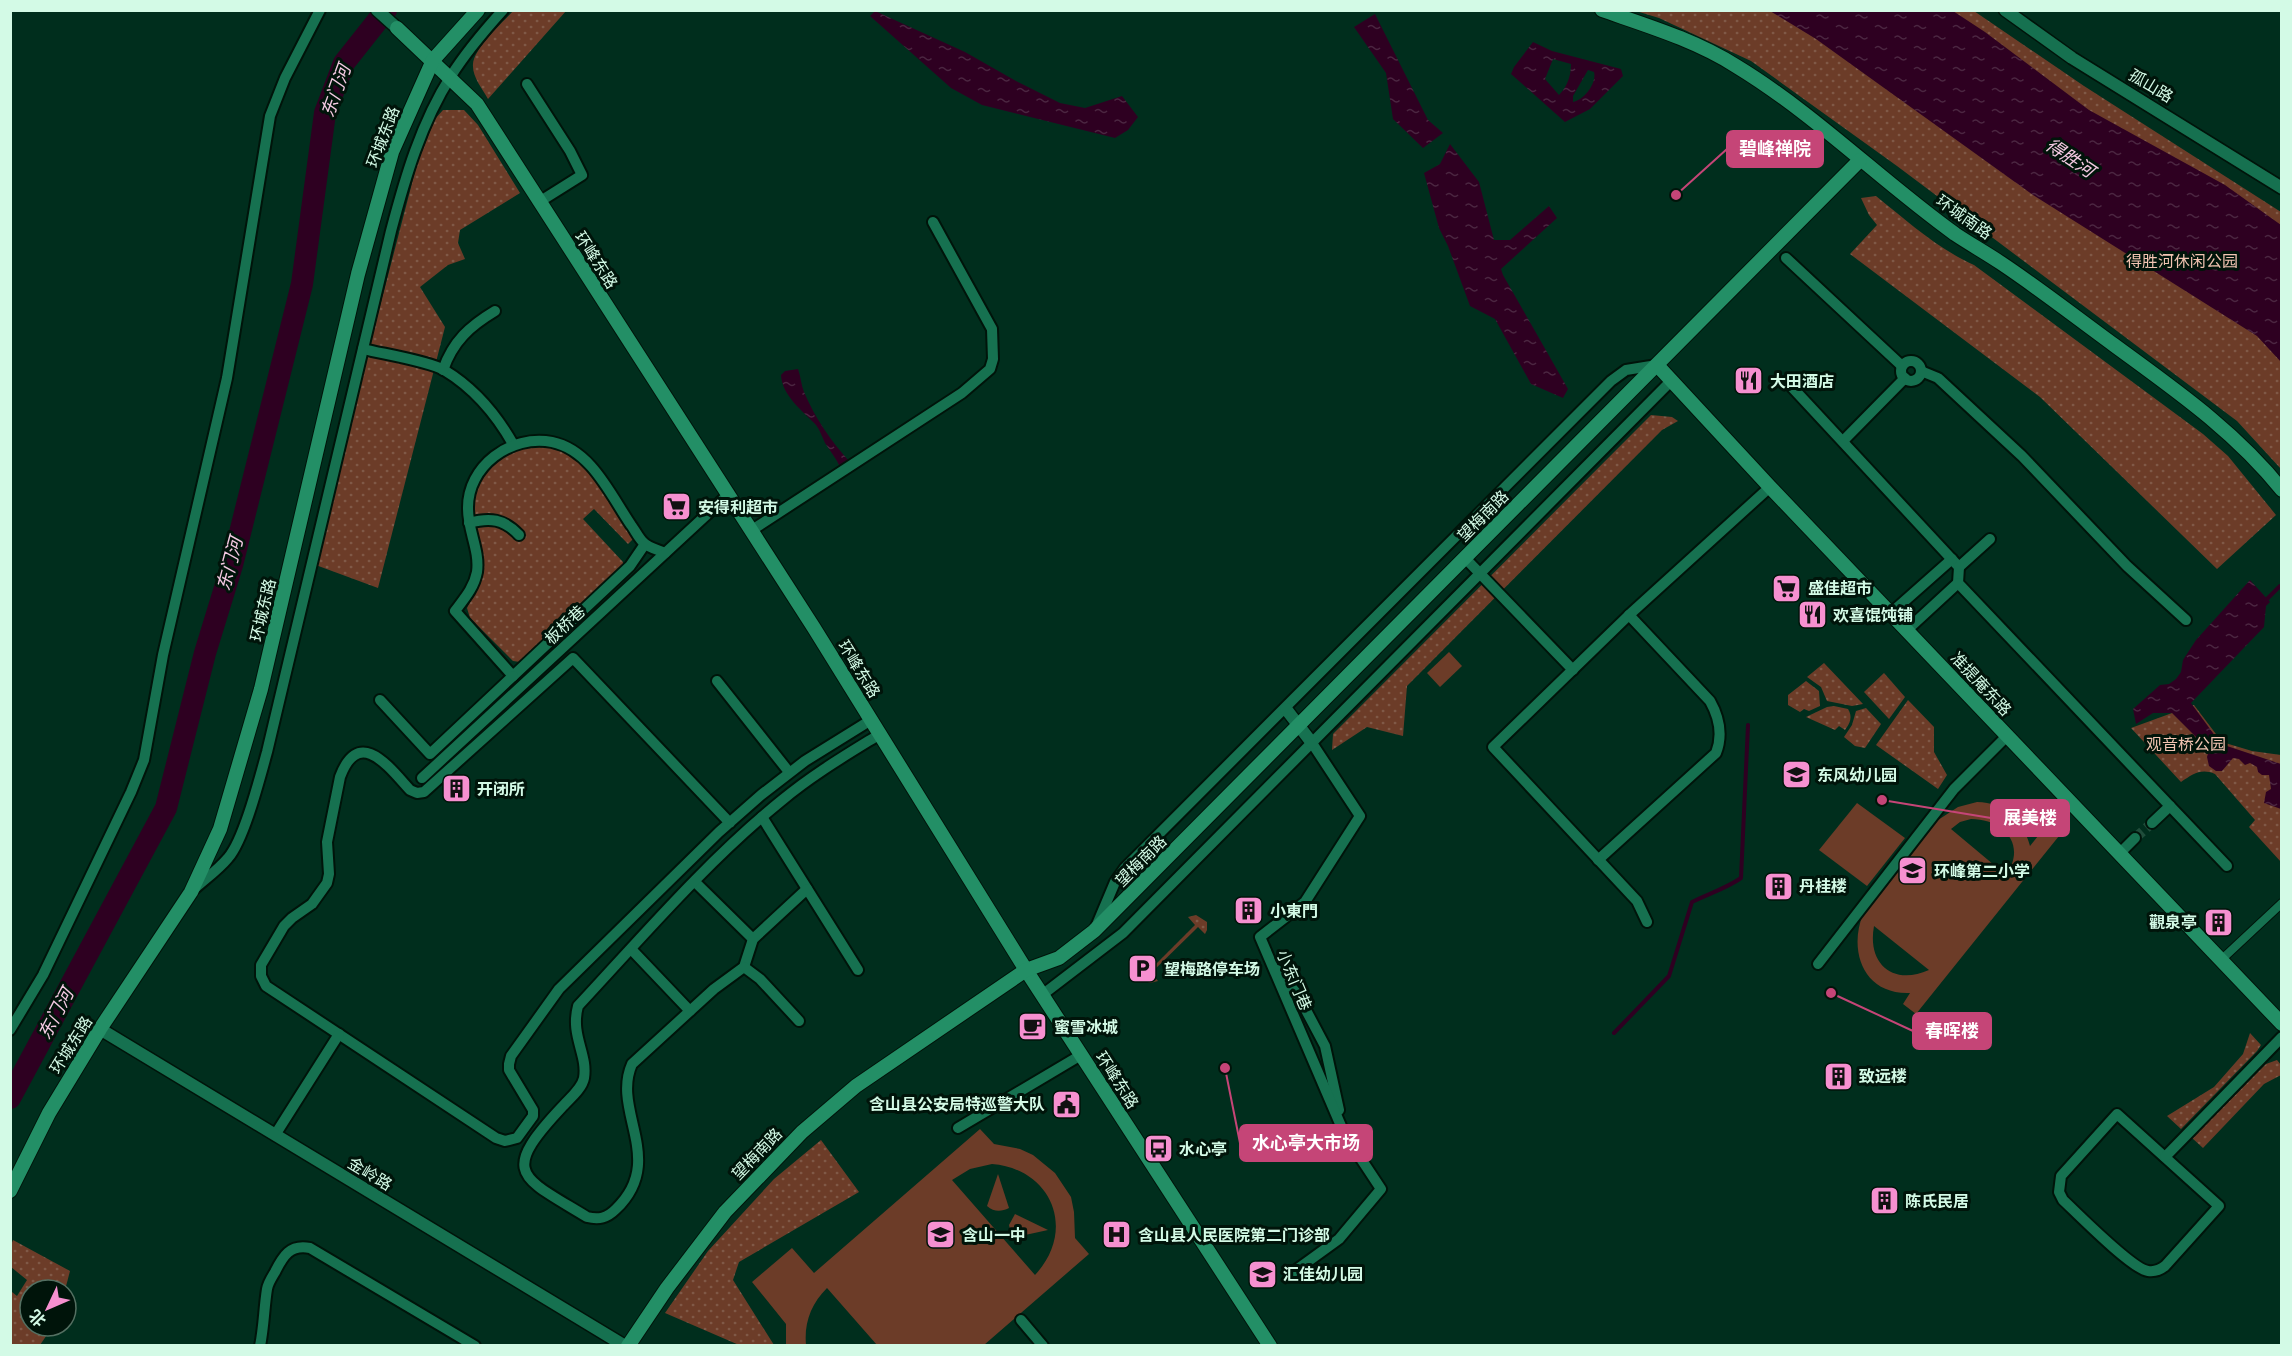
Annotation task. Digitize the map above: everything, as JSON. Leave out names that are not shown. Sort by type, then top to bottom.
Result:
[{"type":"main road","name":"环城东路","points":[[10,1191],[49,1113],[100,1029],[191,892],[220,830],[261,689],[358,274],[392,152],[433,60],[478,10]]},
{"type":"main road","name":"环城南路","points":[[1602,10],[1704,48],[1735,65],[1827,130],[1860,160],[1956,234],[2001,263],[2183,396],[2242,446],[2282,490]]},
{"type":"main road","name":"环峰东路","points":[[397,28],[477,104],[752,530],[1026,970],[1270,1346]]},
{"type":"main road","name":"望梅南路","points":[[627,1346],[667,1288],[725,1212],[802,1132],[856,1086],[1026,970],[1059,958],[1094,931],[1860,160]]},
{"type":"main road","name":"望梅南路","points":[[1578,444],[1657,365]]},
{"type":"main road","name":"准提庵东路","points":[[1657,365],[1770,487],[2282,1024]]},
{"type":"street","points":[[10,1030],[43,975],[131,792],[144,760],[166,644],[227,378],[270,116],[285,78],[320,10]]},
{"type":"street","points":[[377,10],[397,28]]},
{"type":"street","points":[[191,892],[229,857],[255,793],[267,752],[408,168],[426,124],[450,77],[503,10]]},
{"type":"street","name":"孤山路","points":[[2005,10],[2072,58],[2282,188]]},
{"type":"street","points":[[527,84],[570,151],[582,175],[539,202]]},
{"type":"street","points":[[752,530],[962,393],[990,369],[993,359],[992,329],[933,222]]},
{"type":"street","points":[[1786,258],[1902,366]]},
{"type":"street","points":[[443,370],[457,341],[470,327],[495,311]]},
{"type":"street","points":[[363,349],[443,370],[480,398],[497,418],[513,444]]},
{"type":"street","points":[[1907,361],[1919,364],[1921,371],[1919,377],[1914,380],[1905,378],[1901,373],[1902,366],[1907,361]]},
{"type":"street","points":[[1094,931],[1115,882],[1125,868],[1611,381],[1626,370],[1657,365]]},
{"type":"street","points":[[1921,371],[1938,378],[2022,456],[2127,566],[2186,620]]},
{"type":"street","points":[[1843,441],[1905,378]]},
{"type":"street","points":[[1042,995],[1118,938],[1671,381]]},
{"type":"street","points":[[1790,385],[1955,563],[1958,583],[2227,866]]},
{"type":"street","points":[[513,676],[455,611],[467,595],[476,576],[477,557],[469,523],[468,507],[471,490],[476,477],[493,457],[513,444],[532,441],[550,442],[568,447],[582,456],[645,544],[665,553]]},
{"type":"street","points":[[1647,922],[1636,902],[1493,747],[1629,615],[1770,487]]},
{"type":"street","name":"板桥巷","points":[[422,778],[729,494]]},
{"type":"street","points":[[469,523],[482,519],[498,520],[512,527],[519,536]]},
{"type":"street","points":[[1891,613],[1990,539]]},
{"type":"street","points":[[380,700],[430,754],[630,567],[645,544]]},
{"type":"street","points":[[1465,558],[1573,670]]},
{"type":"street","points":[[1907,630],[1958,583]]},
{"type":"street","points":[[1598,860],[1716,753],[1719,744],[1720,731],[1716,712],[1710,701],[1629,615]]},
{"type":"street","points":[[730,823],[573,658],[424,792],[417,794],[410,790],[376,755],[367,752],[356,755],[344,768],[340,777],[327,842],[329,874],[327,883],[312,904],[284,926],[261,965],[261,976],[266,986],[496,1138],[505,1141],[517,1138],[533,1116],[533,1110],[509,1070],[511,1056],[559,989],[730,823],[789,772],[871,720]]},
{"type":"street","points":[[717,681],[789,772]]},
{"type":"street","points":[[1286,709],[1312,743]]},
{"type":"street","points":[[807,889],[753,939],[744,967],[714,989],[632,1064],[627,1075],[627,1088],[639,1161],[635,1180],[621,1205],[603,1218],[594,1219],[534,1185],[525,1172],[523,1162],[526,1152],[584,1079],[575,1030],[578,1006],[738,837],[831,764],[880,734]]},
{"type":"street","points":[[1818,964],[1954,789],[2007,736]]},
{"type":"street","name":"小东门巷","points":[[1293,1273],[1339,1239],[1382,1189],[1344,1133],[1260,937],[1305,902],[1360,816],[1312,743]]},
{"type":"street","points":[[2152,823],[2170,806]]},
{"type":"street","points":[[762,817],[858,969]]},
{"type":"street","points":[[2120,853],[2135,838]]},
{"type":"street","points":[[695,882],[753,939]]},
{"type":"street","points":[[2221,960],[2282,903]]},
{"type":"street","points":[[632,949],[690,1011]]},
{"type":"street","points":[[1270,962],[1298,994],[1325,1046],[1344,1133]]},
{"type":"street","points":[[744,967],[760,979],[800,1020]]},
{"type":"street","name":"金岭路","points":[[100,1029],[627,1346]]},
{"type":"street","points":[[275,1135],[339,1034]]},
{"type":"street","points":[[2165,1157],[2282,1037]]},
{"type":"street","points":[[957,1128],[1081,1055]]},
{"type":"street","points":[[2117,1114],[2165,1157],[2219,1206],[2165,1266],[2150,1272],[2133,1264],[2063,1200],[2058,1185],[2061,1176],[2117,1114]]},
{"type":"street","points":[[260,1346],[266,1321],[267,1286],[281,1260],[288,1251],[298,1246],[309,1248],[475,1346]]},
{"type":"street","points":[[1021,1320],[1042,1346]]},
{"type":"green space","points":[[513,11],[566,11],[488,99],[474,73],[473,64],[478,51],[489,36]]},
{"type":"green space","name":"得胜河休闲公园","points":[[1636,11],[1974,11],[2084,86],[2281,212],[2281,469],[2237,421],[1897,166],[1751,61],[1659,18]]},
{"type":"green space","points":[[443,110],[464,110],[478,125],[520,193],[460,230],[458,243],[465,259],[448,265],[420,287],[445,327],[378,588],[313,564],[417,164],[435,119]]},
{"type":"green space","points":[[1876,196],[1923,234],[1974,265],[2203,434],[2228,456],[2276,515],[2217,569],[2040,397],[1850,254],[1877,225],[1861,198]]},
{"type":"green space","points":[[1651,415],[1672,417],[1678,421],[1662,430],[1407,686],[1403,736],[1367,727],[1332,750],[1333,734]]},
{"type":"green space","points":[[525,446],[552,446],[578,460],[600,484],[635,537],[628,544],[594,509],[583,519],[623,562],[623,567],[520,662],[513,661],[470,618],[467,608],[480,581],[482,562],[472,508],[474,493],[482,476],[497,459]]},
{"type":"green space","points":[[1449,652],[1462,666],[1440,687],[1427,673]]},
{"type":"green space","points":[[1824,663],[1863,704],[1852,706],[1827,701],[1821,687],[1807,677]]},
{"type":"green space","points":[[1884,673],[1905,697],[1889,719],[1864,692]]},
{"type":"green space","points":[[1806,681],[1819,691],[1820,706],[1800,712],[1788,705],[1788,695]]},
{"type":"green space","points":[[1908,700],[1934,727],[1934,752],[1947,775],[1938,789],[1876,745]]},
{"type":"green space","name":"观音桥公园","points":[[2194,705],[2222,742],[2252,751],[2281,755],[2281,862],[2249,827],[2255,820],[2215,774],[2201,772],[2181,782],[2131,728]]},
{"type":"green space","points":[[1827,707],[1848,709],[1850,712],[1850,720],[1845,730],[1839,726],[1835,730],[1806,717]]},
{"type":"green space","points":[[1866,708],[1881,724],[1865,748],[1855,746],[1844,737],[1852,725],[1856,711]]},
{"type":"green space","points":[[1977,802],[2004,809],[2018,820],[2030,846],[2046,826],[2059,836],[1916,1014],[1903,1004],[1910,993],[1894,992],[1881,987],[1871,979],[1859,956],[1859,928],[1863,914],[1938,820],[1958,807]],"holes":[[[1971,819],[1993,824],[2009,836],[2014,854],[2006,875],[1951,829],[1960,822]],[[1874,926],[1929,970],[1904,975],[1885,968],[1875,951]]]},
{"type":"green space","points":[[1857,803],[1905,838],[1867,886],[1819,850]]},
{"type":"green space","points":[[1196,915],[1207,922],[1205,934],[1198,927],[1151,973],[1158,981],[1150,983],[1142,980],[1139,972],[1141,964],[1149,971],[1195,925],[1188,917]]},
{"type":"green space","points":[[2250,1033],[2261,1045],[2257,1051],[2181,1129],[2167,1116],[2214,1087],[2243,1054]]},
{"type":"green space","points":[[2277,1060],[2281,1065],[2281,1075],[2264,1084],[2203,1148],[2192,1138],[2266,1064]]},
{"type":"green space","points":[[980,1129],[994,1144],[1020,1149],[1033,1155],[1055,1173],[1071,1197],[1075,1238],[1089,1254],[984,1345],[877,1345],[827,1288],[810,1314],[806,1329],[806,1345],[786,1345],[786,1324],[752,1282],[792,1248],[814,1273]],"holes":[[[992,1164],[1013,1168],[1030,1177],[1043,1189],[1052,1204],[1056,1221],[1054,1239],[1048,1258],[1035,1275],[952,1180],[970,1169]]]},
{"type":"green space","points":[[821,1140],[859,1192],[739,1262],[733,1280],[774,1345],[739,1345],[665,1313],[708,1251],[774,1179]]},
{"type":"green space","points":[[998,1174],[1009,1208],[1000,1211],[987,1206]]},
{"type":"green space","points":[[1015,1214],[1048,1230],[1012,1238],[1009,1225]]},
{"type":"green space","points":[[13,1240],[70,1271],[68,1278],[25,1278],[11,1267]]},
{"type":"green space","points":[[12,1292],[17,1296],[18,1294],[18,1338],[45,1338],[40,1345],[11,1345]]},
{"type":"water","points":[[875,11],[965,52],[1060,103],[1085,108],[1122,96],[1138,117],[1128,130],[1115,138],[982,105],[951,88],[870,16]]},
{"type":"water","name":"得胜河","points":[[1770,11],[1953,11],[1985,32],[2089,110],[2225,185],[2281,225],[2281,362],[2257,336],[2033,195],[1816,39]]},
{"type":"water","points":[[1375,14],[1428,120],[1443,133],[1423,148],[1393,119],[1386,73],[1354,27]]},
{"type":"water","points":[[1533,42],[1552,51],[1621,69],[1623,76],[1590,109],[1565,122],[1511,74]],"holes":[[[1553,59],[1571,64],[1568,81],[1559,95],[1545,79]],[[1588,70],[1594,72],[1592,86],[1581,98],[1573,102],[1573,96]]]},
{"type":"water","points":[[1450,144],[1479,182],[1494,240],[1510,240],[1549,206],[1557,218],[1501,269],[1568,389],[1563,398],[1531,384],[1495,319],[1470,306],[1439,228],[1424,173],[1440,164]]},
{"type":"water","points":[[798,369],[803,389],[813,411],[849,461],[840,467],[817,427],[794,403],[782,383],[781,375],[785,371]]},
{"type":"water","points":[[2250,580],[2270,602],[2266,606],[2264,627],[2191,703],[2221,744],[2281,764],[2281,809],[2264,803],[2266,792],[2271,789],[2269,775],[2262,775],[2258,772],[2257,767],[2250,763],[2245,765],[2239,759],[2233,758],[2222,771],[2216,771],[2209,766],[2207,757],[2209,750],[2172,713],[2153,713],[2136,724],[2133,709],[2160,685],[2169,684],[2176,679],[2181,672],[2183,660],[2196,640]]},
{"type":"waterway","name":"东门河","points":[[10,1098],[166,808],[205,653],[232,565],[302,284],[325,113],[344,63],[386,10]]},
{"type":"waterway","points":[[2264,602],[2280,586]]},
{"type":"waterway","points":[[1614,1033],[1669,976],[1692,902],[1741,878],[1748,725]]},
{"type":"tunnel","points":[[2135,838],[2152,823]]},
{"type":"place","name":"碧峰禅院","points":[[1676,195]]},
{"type":"place","name":"大田酒店","points":[[1749,381]]},
{"type":"place","name":"安得利超市","points":[[677,507]]},
{"type":"place","name":"盛佳超市","points":[[1787,588]]},
{"type":"place","name":"欢喜馄饨铺","points":[[1812,615]]},
{"type":"place","name":"东风幼儿园","points":[[1796,775]]},
{"type":"place","name":"开闭所","points":[[456,789]]},
{"type":"place","name":"展美楼","points":[[1882,800]]},
{"type":"place","name":"环峰第二小学","points":[[1913,871]]},
{"type":"place","name":"丹桂楼","points":[[1778,886]]},
{"type":"place","name":"小東門","points":[[1249,911]]},
{"type":"place","name":"觀泉亭","points":[[2218,922]]},
{"type":"place","name":"望梅路停车场","points":[[1143,969]]},
{"type":"place","name":"春晖楼","points":[[1831,993]]},
{"type":"place","name":"蜜雪冰城","points":[[1033,1027]]},
{"type":"place","name":"水心亭大市场","points":[[1225,1068]]},
{"type":"place","name":"致远楼","points":[[1838,1076]]},
{"type":"place","name":"含山县公安局特巡警大队","points":[[1066,1104]]},
{"type":"place","name":"水心亭","points":[[1158,1149]]},
{"type":"place","name":"陈氏民居","points":[[1884,1201]]},
{"type":"place","name":"含山一中","points":[[941,1235]]},
{"type":"place","name":"含山县人民医院第二门诊部","points":[[1117,1235]]},
{"type":"place","name":"汇佳幼儿园","points":[[1262,1274]]}]
